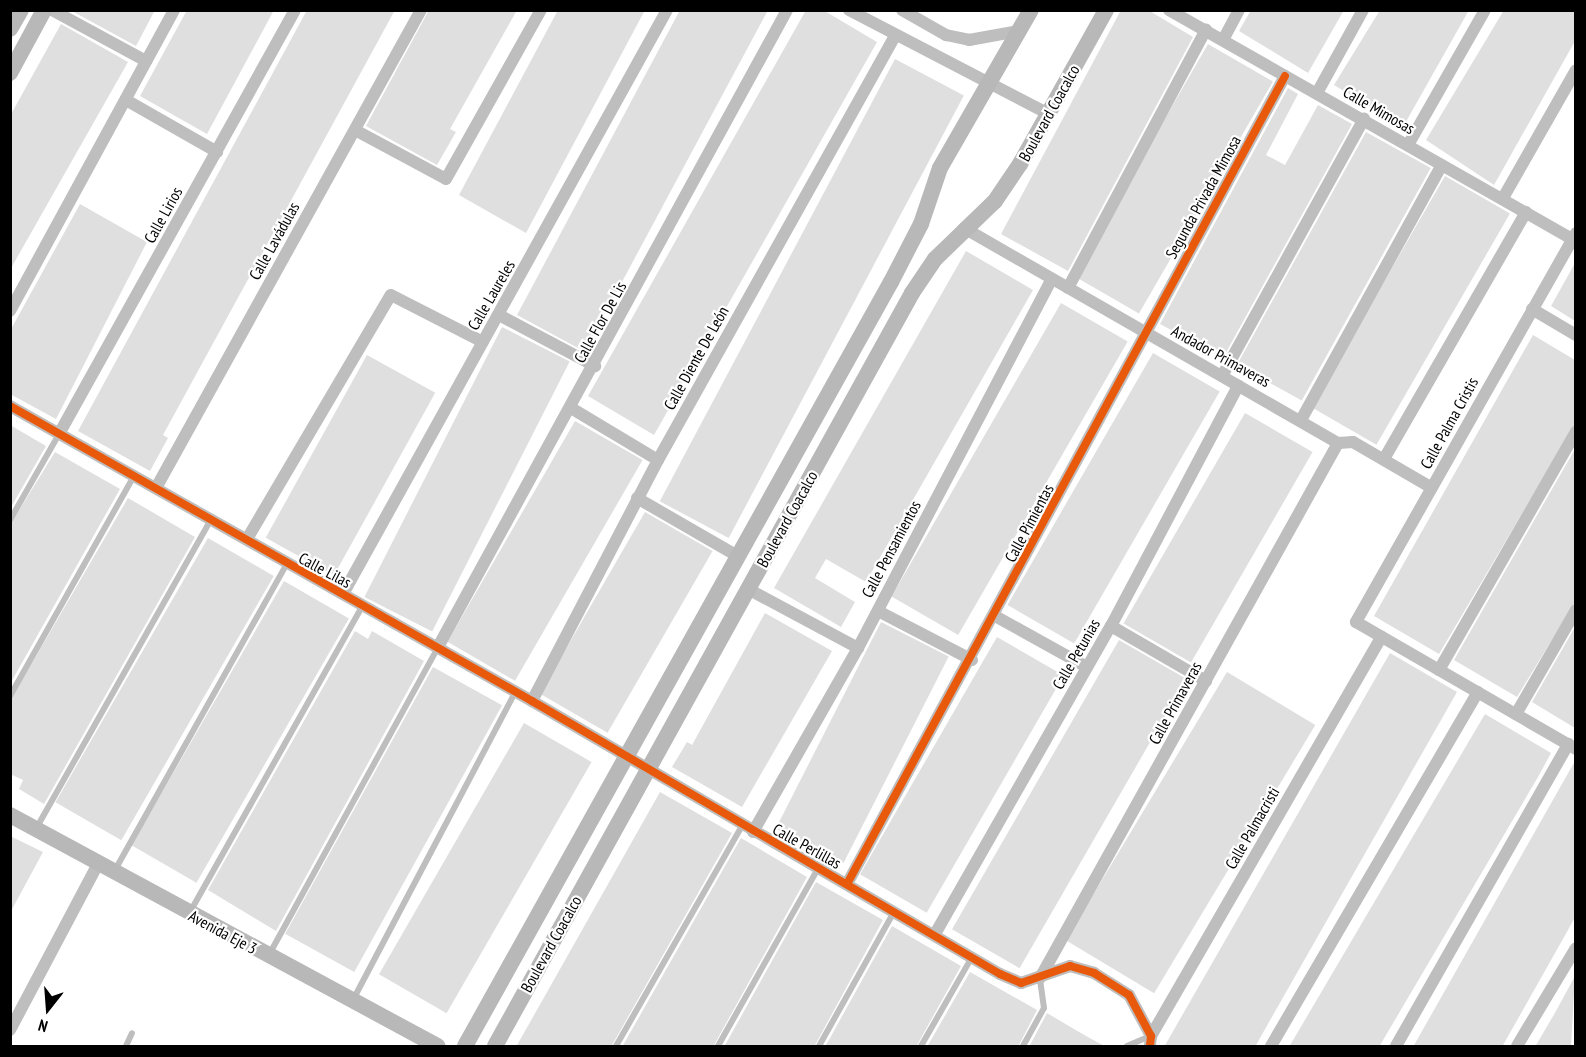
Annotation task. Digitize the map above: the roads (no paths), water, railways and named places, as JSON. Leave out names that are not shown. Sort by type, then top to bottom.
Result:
[{"type":"main road","points":[[10,29],[21,10]]},
{"type":"main road","points":[[10,73],[45,10]]},
{"type":"main road","name":"Boulevard Coacalco","points":[[465,1047],[910,245],[940,168],[1031,10]]},
{"type":"main road","name":"Boulevard Coacalco","points":[[495,1047],[912,293],[964,228],[995,201],[1049,114],[1106,10]]},
{"type":"main road","name":"Avenida Eje 3","points":[[10,815],[438,1047]]},
{"type":"street","points":[[52,10],[146,61]]},
{"type":"street","points":[[10,311],[174,10]]},
{"type":"street","name":"Calle Lirios","points":[[59,434],[295,10]]},
{"type":"street","name":"Calle Lavádulas","points":[[156,488],[421,10]]},
{"type":"street","points":[[355,130],[446,179],[541,10]]},
{"type":"street","name":"Calle Laureles","points":[[343,594],[666,10]]},
{"type":"street","name":"Calle Flor De Lis","points":[[438,647],[595,366],[787,10]]},
{"type":"street","points":[[849,10],[895,36],[990,82],[1049,114]]},
{"type":"street","points":[[902,10],[946,35],[969,40],[1019,31]]},
{"type":"street","name":"Calle Mimosas","points":[[1169,10],[1526,212],[1574,236]]},
{"type":"street","points":[[1222,40],[1239,10]]},
{"type":"street","points":[[1317,93],[1363,10]]},
{"type":"street","points":[[1408,145],[1485,10]]},
{"type":"street","points":[[1068,288],[1206,30]]},
{"type":"street","name":"Calle Diente De León","points":[[532,700],[637,498],[895,36]]},
{"type":"street","points":[[1503,198],[1575,70]]},
{"type":"street","name":"Segunda Privada Mimosa","points":[[1144,332],[1285,76]]},
{"type":"street","points":[[126,100],[217,152]]},
{"type":"street","points":[[1222,376],[1364,120]]},
{"type":"street","points":[[1301,420],[1442,165]]},
{"type":"street","points":[[1384,459],[1526,212]]},
{"type":"street","name":"Andador Primaveras","points":[[964,228],[1338,443],[1353,442],[1432,488]]},
{"type":"street","name":"Calle Palma Cristis","points":[[1381,636],[1356,622],[1574,236]]},
{"type":"street","name":"Calle Pensamientos","points":[[748,829],[858,648],[1052,279]]},
{"type":"street","points":[[247,539],[391,294],[483,342]]},
{"type":"street","points":[[1532,309],[1575,334]]},
{"type":"street","points":[[499,315],[595,366]]},
{"type":"street","name":"Calle Pimientas","points":[[847,884],[972,660],[1144,332]]},
{"type":"street","name":"Calle Petunias","points":[[935,934],[1111,626],[1238,386]]},
{"type":"street","name":"Calle Lilas","points":[[10,406],[247,539],[362,607],[438,647],[514,694],[532,700],[624,759]]},
{"type":"street","points":[[571,408],[658,460]]},
{"type":"street","points":[[1439,670],[1575,432]]},
{"type":"street","name":"Calle Primaveras","points":[[1040,978],[1338,443]]},
{"type":"street","points":[[637,498],[739,556]]},
{"type":"street","points":[[748,589],[858,648]]},
{"type":"street","points":[[1516,714],[1575,610]]},
{"type":"street","points":[[878,611],[972,660]]},
{"type":"street","points":[[995,616],[1087,667]]},
{"type":"street","points":[[1111,626],[1206,681]]},
{"type":"street","points":[[1381,636],[1572,747],[1395,1047]]},
{"type":"street","name":"Calle Palmacristi","points":[[1151,1041],[1381,636]]},
{"type":"street","points":[[1271,1047],[1478,692]]},
{"type":"street","name":"Calle Perlillas","points":[[624,759],[1021,983],[1040,978]]},
{"type":"street","points":[[10,1030],[98,864]]},
{"type":"street","points":[[1518,1047],[1575,948]]},
{"type":"street","points":[[1040,978],[1070,966],[1094,974],[1129,995],[1151,1041]]},
{"type":"lane","points":[[10,520],[59,434]]},
{"type":"lane","points":[[10,696],[134,475]]},
{"type":"lane","points":[[36,829],[212,520]]},
{"type":"lane","points":[[114,872],[287,564]]},
{"type":"lane","points":[[189,914],[362,607]]},
{"type":"lane","points":[[269,956],[438,647]]},
{"type":"lane","points":[[353,1001],[514,694]]},
{"type":"lane","points":[[616,1047],[748,829]]},
{"type":"lane","points":[[718,1047],[819,867]]},
{"type":"lane","points":[[819,1047],[894,912]]},
{"type":"lane","points":[[921,1047],[972,957]]},
{"type":"lane","points":[[1023,1047],[1044,1008],[1040,978]]},
{"type":"lane","points":[[126,1047],[132,1034]]},
{"type":"lane","points":[[1127,1047],[1151,1041]]}]
